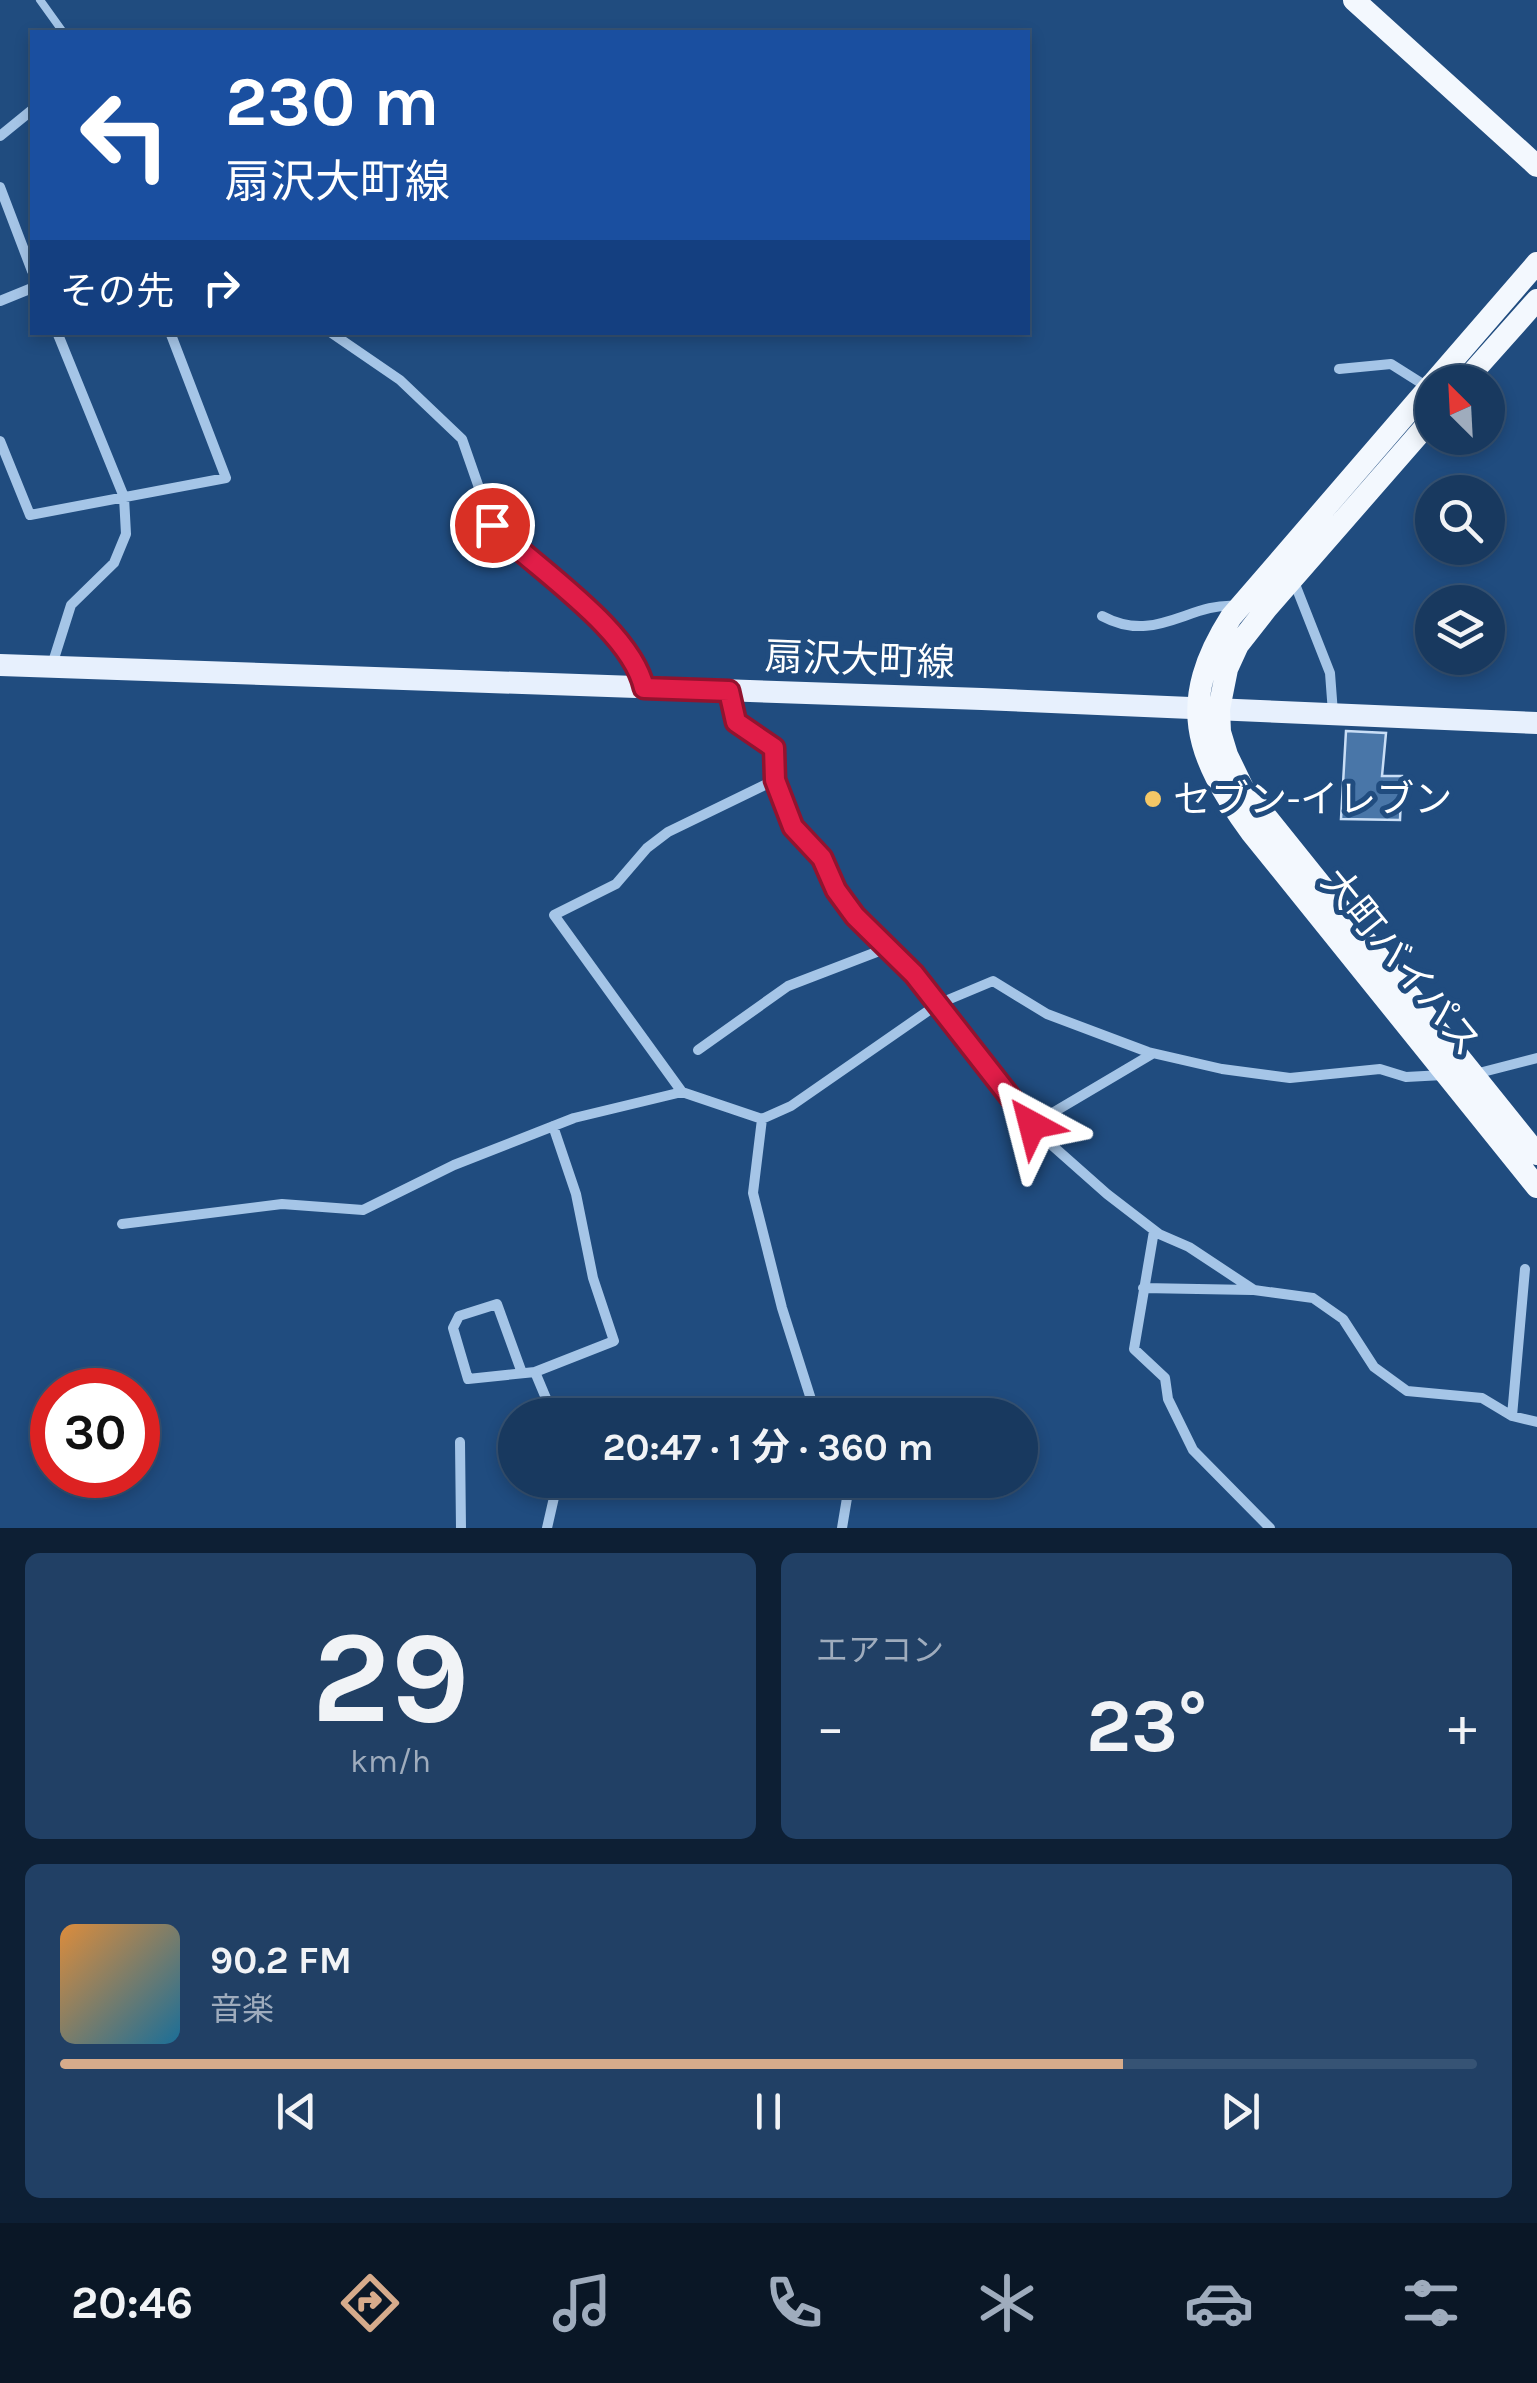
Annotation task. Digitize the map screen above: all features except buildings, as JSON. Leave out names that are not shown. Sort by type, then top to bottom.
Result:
[{"type":"highway","points":[[1354,0],[1537,166]]},
{"type":"highway","name":"大町バイパス","points":[[1450,365],[1537,263]]},
{"type":"highway","points":[[1479,365],[1537,300]]},
{"type":"highway","name":"大町バイパス","points":[[1415,406],[1240,607],[1214,644],[1198,690],[1243,788],[1537,1154]]},
{"type":"highway","name":"大町バイパス","points":[[1415,438],[1238,645],[1208,708],[1204,751],[1231,804],[1537,1187]]},
{"type":"main road","name":"扇沢大町線","points":[[0,665],[1537,723]]},
{"type":"street","points":[[0,136],[30,112]]},
{"type":"street","points":[[0,188],[30,266]]},
{"type":"street","points":[[0,301],[30,289]]},
{"type":"street","points":[[51,666],[71,604],[114,563],[126,534],[124,497],[59,335]]},
{"type":"street","points":[[0,441],[30,515],[226,478],[171,335]]},
{"type":"street","points":[[334,335],[400,380],[462,439],[492,525],[614,636],[636,662],[644,688]]},
{"type":"street","points":[[1339,369],[1390,364],[1415,377]]},
{"type":"street","points":[[1292,578],[1330,673],[1332,713]]},
{"type":"street","points":[[1102,616],[1123,627],[1175,622],[1224,605],[1240,607]]},
{"type":"street","points":[[729,691],[736,722],[774,748],[775,780],[793,827],[822,858],[836,890],[855,916],[938,1004],[1032,1125],[1154,1231],[1189,1247],[1254,1290]]},
{"type":"street","points":[[682,1092],[554,915],[616,884],[647,848],[668,832],[775,780]]},
{"type":"street","points":[[698,1050],[788,986],[887,948]]},
{"type":"street","points":[[122,1224],[282,1204],[363,1210],[454,1165],[552,1126],[682,1092],[762,1118],[791,1106],[938,1004],[993,980],[1048,1014],[1152,1054],[1222,1069],[1290,1078],[1380,1070],[1406,1076],[1448,1075],[1472,1074],[1537,1058]]},
{"type":"street","points":[[1032,1125],[1152,1054]]},
{"type":"street","points":[[762,1118],[753,1193],[782,1308],[811,1398]]},
{"type":"street","points":[[522,1374],[497,1304],[459,1316],[452,1328],[468,1379],[522,1374],[535,1372],[614,1341],[593,1278],[576,1194],[552,1126]]},
{"type":"street","points":[[1154,1231],[1134,1349],[1165,1378],[1168,1400],[1194,1450],[1270,1528]]},
{"type":"street","points":[[1512,1416],[1526,1269]]},
{"type":"street","points":[[1143,1288],[1254,1290],[1313,1298],[1342,1319],[1374,1367],[1407,1392],[1482,1398],[1512,1416],[1537,1422]]},
{"type":"street","points":[[535,1372],[546,1398]]},
{"type":"street","points":[[460,1442],[460,1528]]},
{"type":"street","points":[[547,1528],[554,1498]]},
{"type":"street","points":[[842,1528],[847,1498]]},
{"type":"lane","points":[[40,0],[62,30]]},
{"type":"place","name":"セブン-イレブン","points":[[1153,799]]},
{"type":"route","points":[[492,525],[614,636],[636,662],[644,688],[729,691],[736,722],[774,748],[775,780],[793,827],[822,858],[836,890],[855,916],[914,974],[1032,1125]]}]
